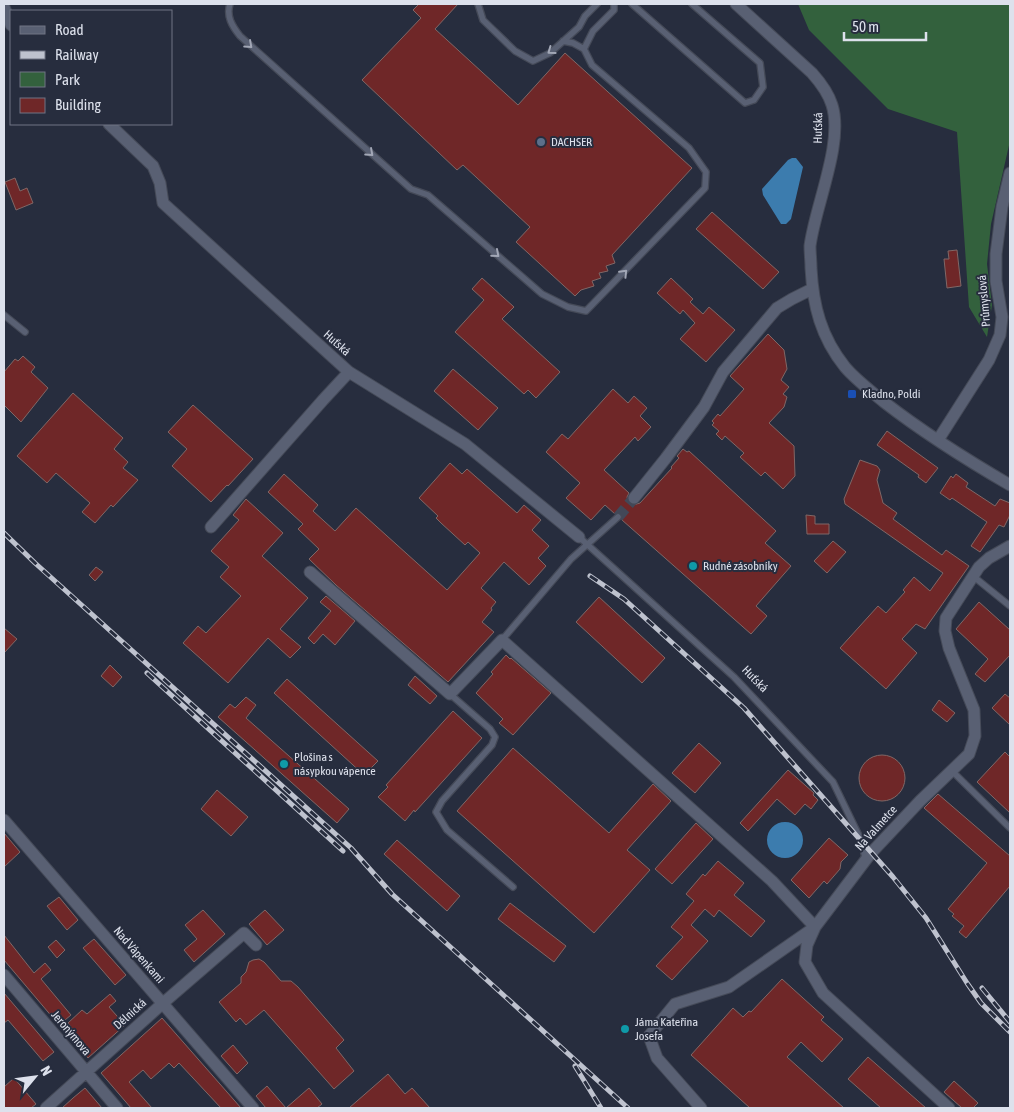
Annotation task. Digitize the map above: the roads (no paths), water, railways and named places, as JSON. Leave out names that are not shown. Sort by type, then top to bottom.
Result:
[{"type":"street","name":"Huťská","points":[[736,4],[812,73],[823,86],[832,104],[834,132],[810,246],[812,290],[819,321],[832,347],[845,367],[864,386],[909,421],[963,458],[1010,485]]},
{"type":"street","points":[[4,7],[10,22]]},
{"type":"street","name":"Huťská","points":[[110,125],[152,166],[160,183],[162,203],[349,372],[465,444],[584,541]]},
{"type":"street","name":"Průmyslová","points":[[938,440],[989,360],[1000,335],[1002,316],[996,281],[996,254],[1003,201],[1010,173]]},
{"type":"street","points":[[634,498],[704,406],[723,372],[777,308],[812,290]]},
{"type":"street","points":[[210,527],[349,372]]},
{"type":"street","name":"Na Valmetce","points":[[949,1108],[823,993],[805,962],[807,945],[815,927],[866,860],[920,801],[969,754],[975,736],[974,710],[949,648],[945,631],[946,618],[973,576],[989,558],[1010,546]]},
{"type":"street","points":[[310,572],[450,694],[502,640],[772,881],[815,927],[729,987],[675,1004],[649,1036],[657,1058],[701,1108]]},
{"type":"street","name":"Nad Vápenkami","points":[[4,820],[253,1108]]},
{"type":"street","name":"Dělnická","points":[[46,1108],[244,933],[256,945]]},
{"type":"street","name":"Jeronýmova","points":[[4,975],[117,1108]]},
{"type":"lane","points":[[230,4],[228,9],[231,24],[240,36],[411,189],[428,195],[542,294],[568,307],[586,311],[705,188],[706,172],[689,148],[592,65],[584,49],[573,43],[563,41]]},
{"type":"lane","points":[[478,4],[483,20],[515,51],[533,61],[550,53],[580,27],[585,16],[597,4]]},
{"type":"lane","points":[[584,49],[592,31],[614,10],[614,4]]},
{"type":"lane","points":[[632,4],[744,103],[754,100],[763,87],[760,63],[692,4]]},
{"type":"lane","points":[[4,315],[25,332]]},
{"type":"lane","points":[[502,640],[584,541],[618,516]]},
{"type":"lane","name":"Huťská","points":[[584,541],[734,677],[833,782],[862,842],[866,860]]},
{"type":"lane","points":[[973,576],[1010,606]]},
{"type":"lane","points":[[450,694],[490,730],[495,737],[492,745],[442,801],[436,812],[447,830],[513,887]]},
{"type":"lane","points":[[952,771],[1010,828]]},
{"type":"water","points":[[792,158],[796,158],[803,167],[791,219],[786,224],[781,224],[763,195],[762,189]]},
{"type":"water","points":[[785,822],[798,827],[803,840],[798,853],[785,858],[772,853],[767,840],[772,827]]},
{"type":"tunnel","points":[[618,517],[634,498]]},
{"type":"railway","points":[[4,533],[351,848],[392,894],[628,1108]]},
{"type":"railway","points":[[590,576],[624,599],[744,708],[893,877],[926,918],[981,1003],[1010,1032]]},
{"type":"railway","points":[[147,673],[343,851]]},
{"type":"railway","points":[[982,988],[1010,1022]]},
{"type":"railway","points":[[575,1066],[601,1108]]},
{"type":"place","name":"DACHSER","points":[[541,142]]},
{"type":"place","name":"Kladno, Poldi","points":[[852,394]]},
{"type":"place","name":"Rudné zásobníky","points":[[693,566]]},
{"type":"place","name":"Plošina s násypkou vápence","points":[[284,764]]},
{"type":"place","name":"Jáma Kateřina Josefa","points":[[625,1029]]}]
